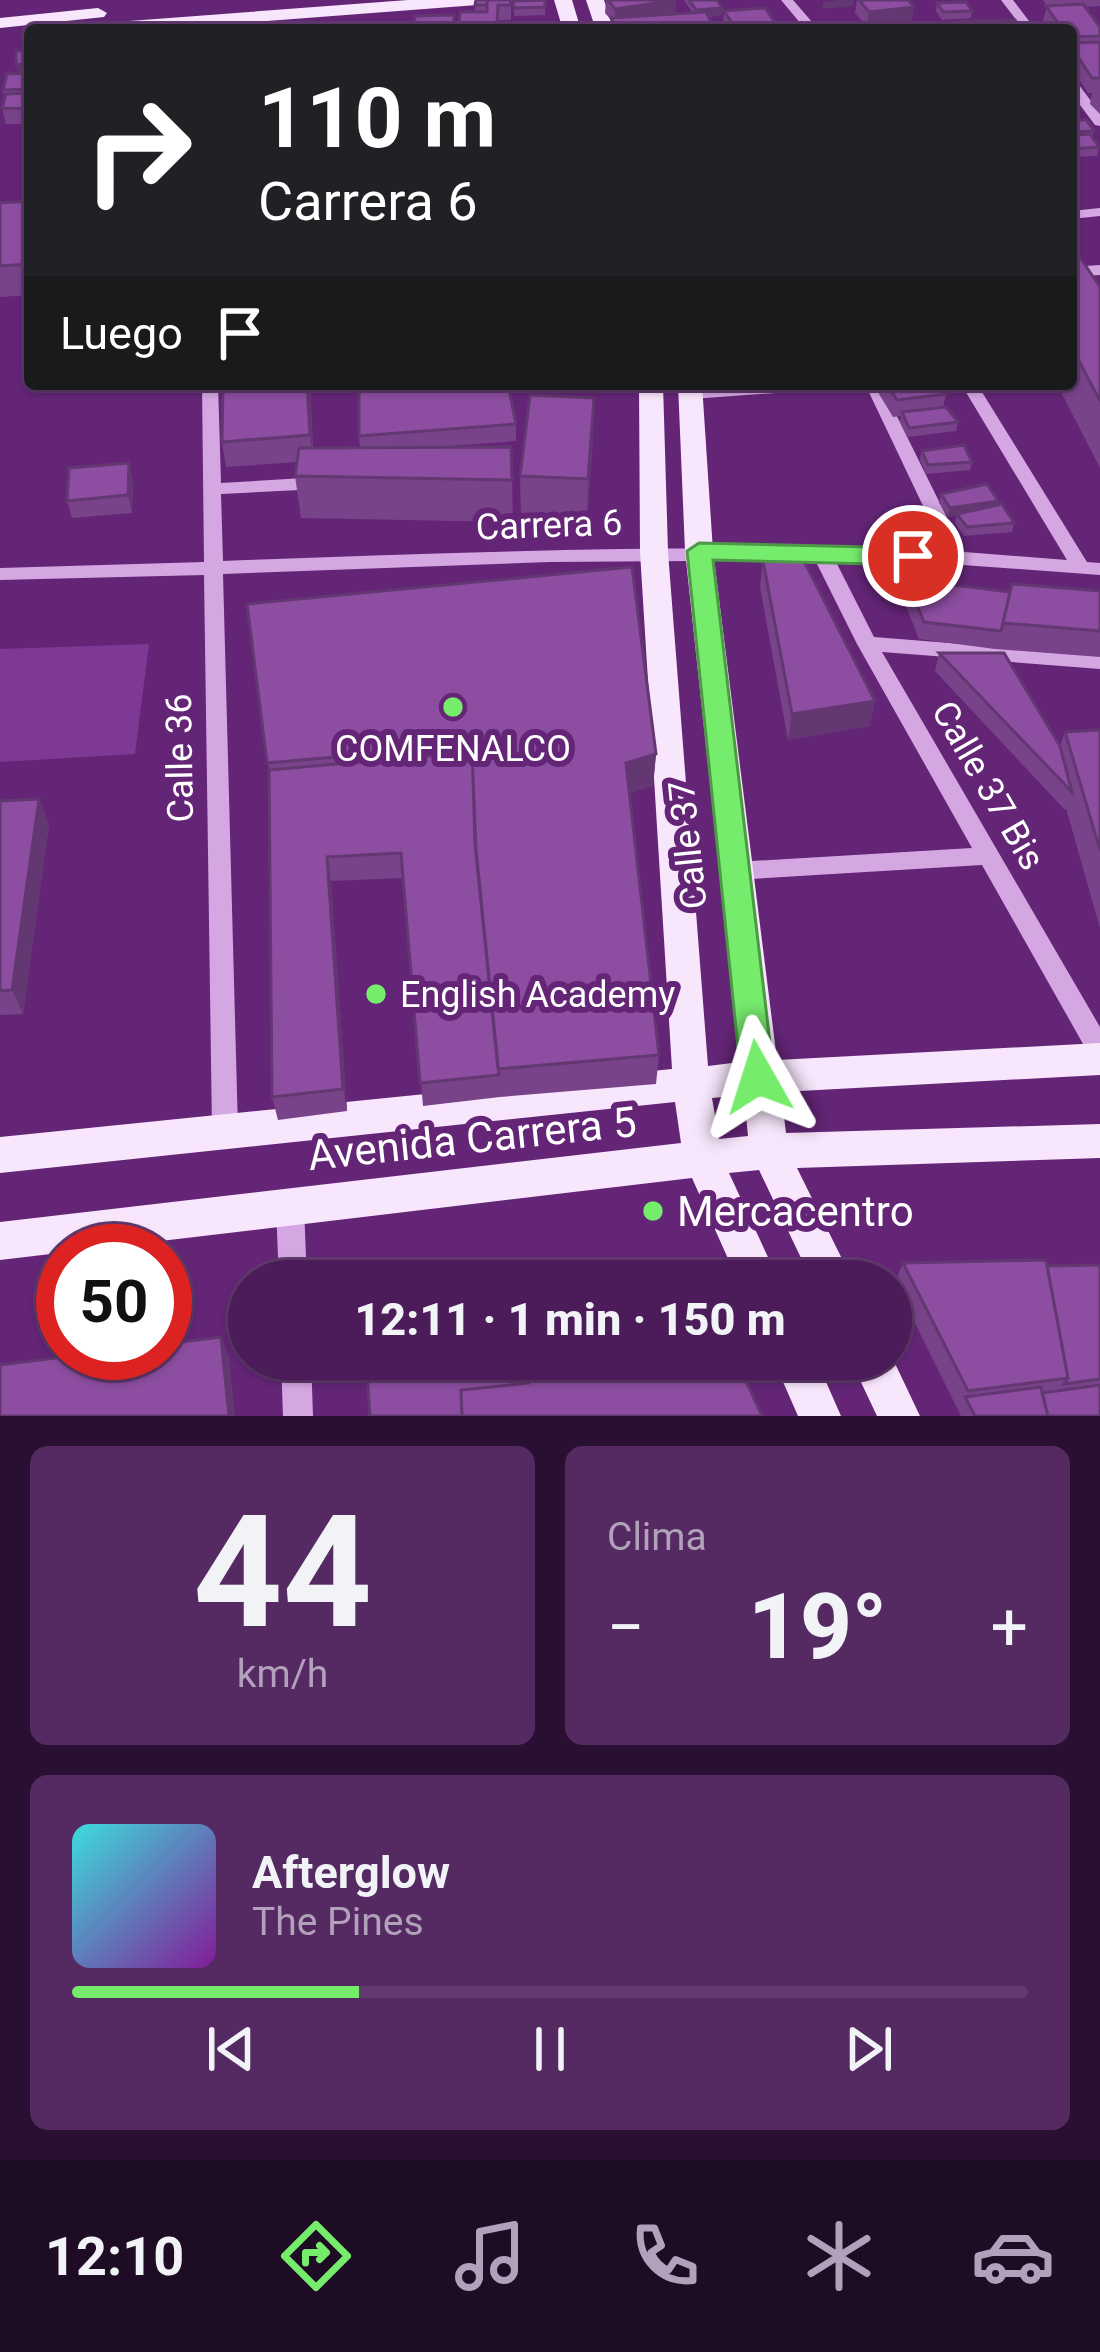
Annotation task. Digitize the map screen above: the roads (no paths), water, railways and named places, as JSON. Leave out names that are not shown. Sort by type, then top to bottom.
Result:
[{"type":"main road","points":[[0,23],[242,0]]},
{"type":"main road","points":[[203,24],[477,0]]},
{"type":"main road","name":"Calle 37","points":[[651,390],[654,552],[691,1083],[703,1160],[749,1260]]},
{"type":"main road","name":"Calle 37","points":[[690,390],[699,551],[758,1077],[770,1151],[823,1260]]},
{"type":"main road","name":"Avenida Carrera 5","points":[[0,1156],[691,1083],[1100,1055]]},
{"type":"main road","name":"Avenida Carrera 5","points":[[0,1241],[770,1151],[1100,1141]]},
{"type":"main road","points":[[804,1380],[820,1416]]},
{"type":"main road","points":[[882,1380],[899,1416]]},
{"type":"street","points":[[788,0],[809,24]]},
{"type":"street","points":[[1007,0],[1025,24]]},
{"type":"street","points":[[1077,92],[1100,122]]},
{"type":"street","points":[[1085,271],[1100,294]]},
{"type":"street","name":"Calle 36","points":[[210,390],[225,1130]]},
{"type":"street","points":[[876,390],[958,559]]},
{"type":"street","points":[[973,390],[1091,568]]},
{"type":"street","points":[[212,489],[350,481]]},
{"type":"street","name":"Carrera 6","points":[[0,574],[214,571],[699,551],[821,552],[1091,568]]},
{"type":"street","name":"Calle 37 Bis","points":[[821,552],[867,644],[1100,1055]]},
{"type":"street","points":[[867,644],[1100,662]]},
{"type":"street","points":[[735,871],[988,856]]},
{"type":"street","points":[[290,1207],[292,1260]]},
{"type":"street","points":[[297,1380],[298,1416]]},
{"type":"place","name":"COMFENALCO","points":[[453,707]]},
{"type":"place","name":"English Academy","points":[[376,994]]},
{"type":"place","name":"Mercacentro","points":[[653,1211]]}]
